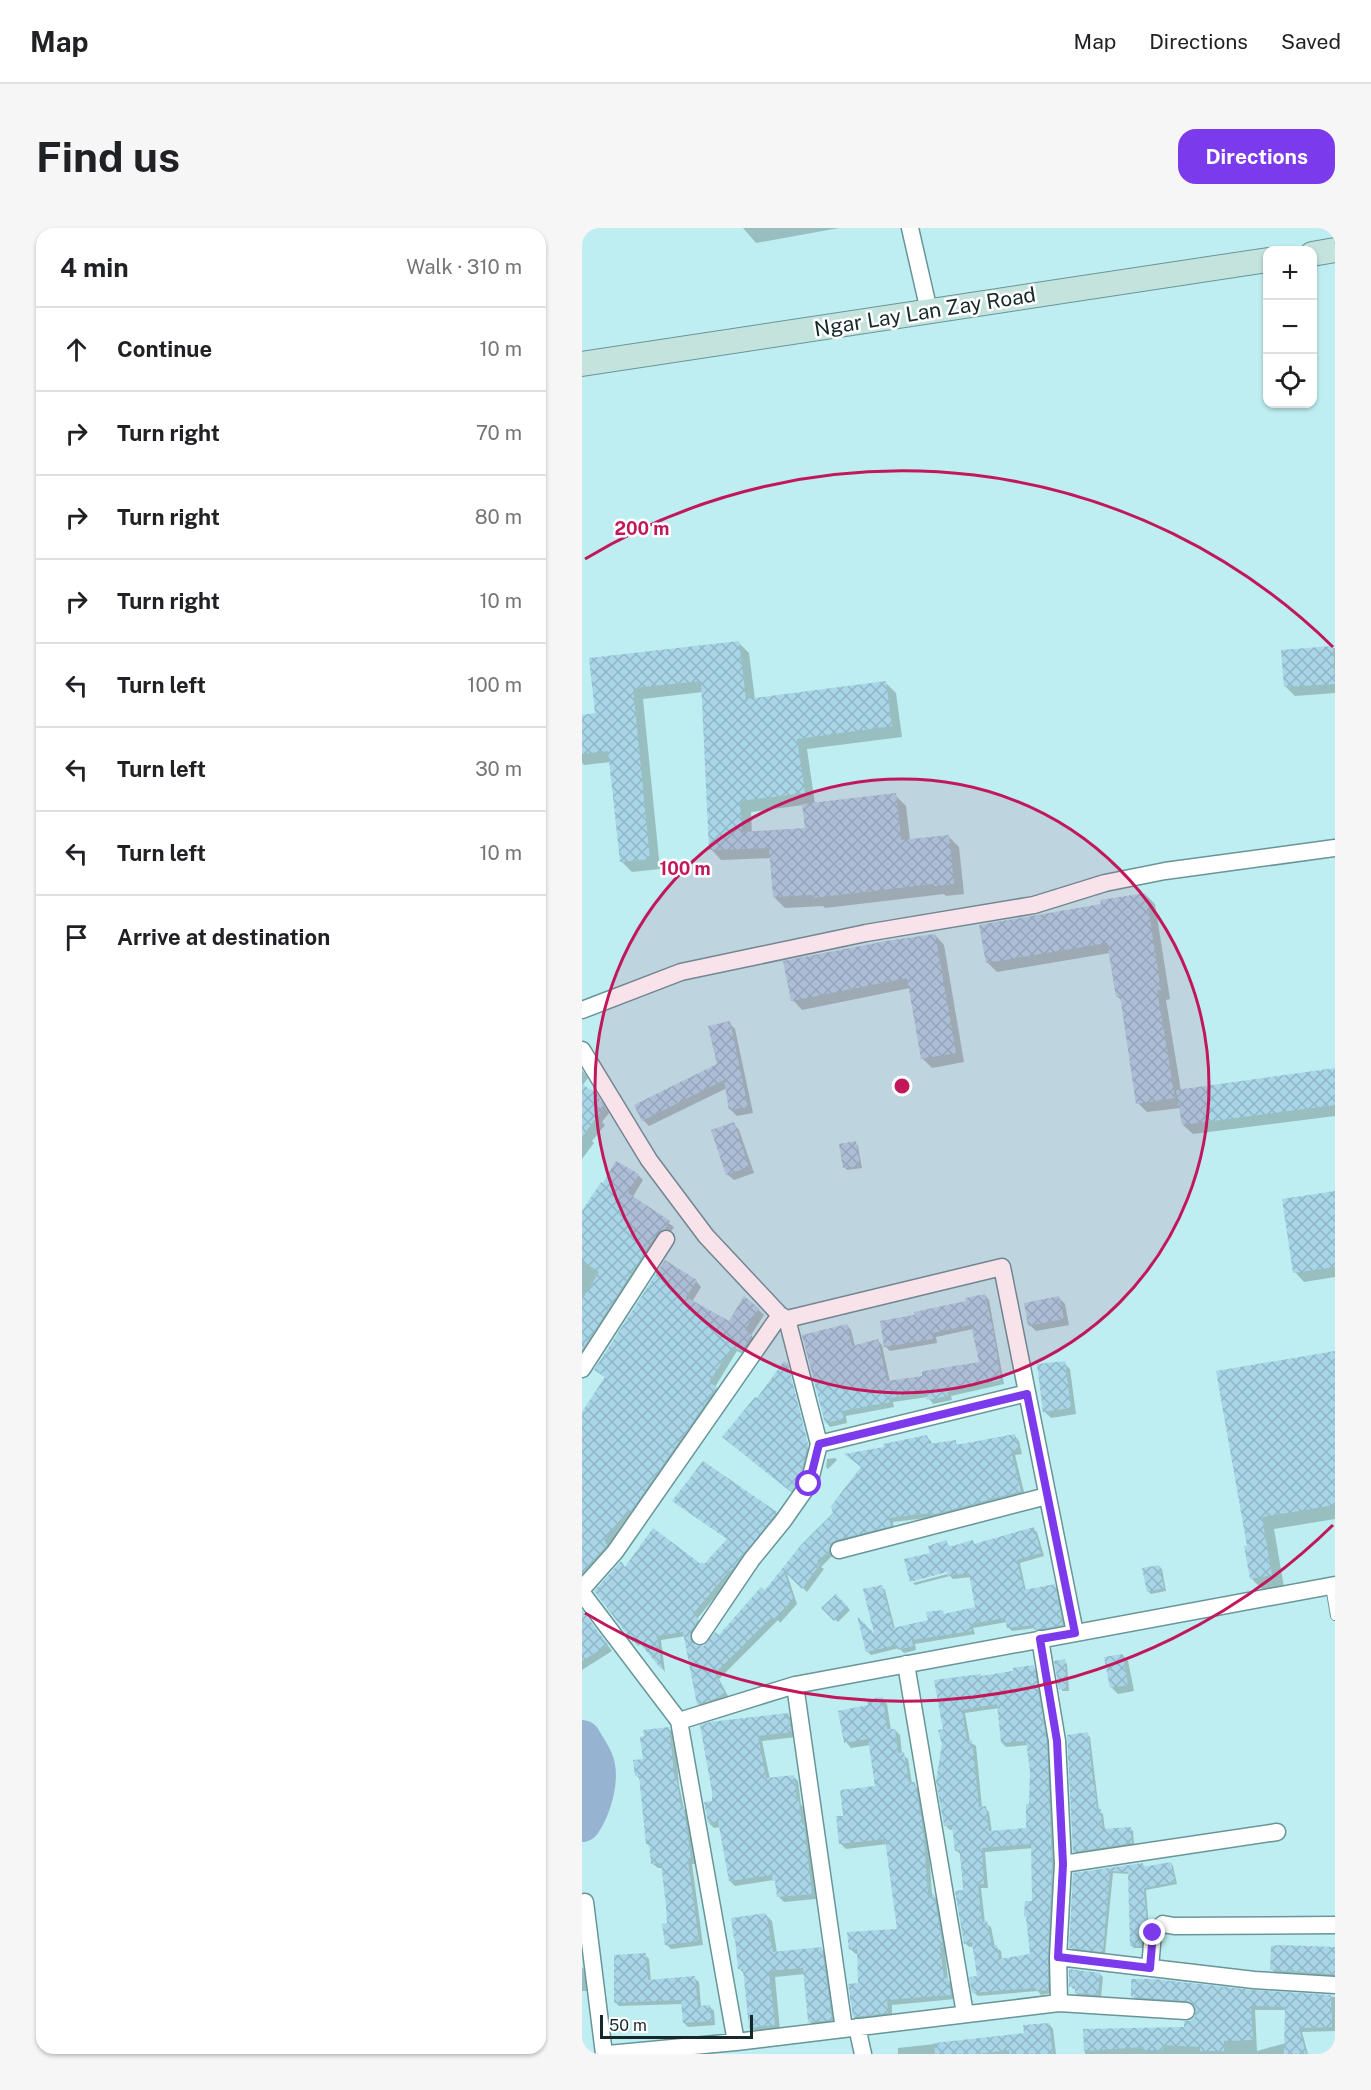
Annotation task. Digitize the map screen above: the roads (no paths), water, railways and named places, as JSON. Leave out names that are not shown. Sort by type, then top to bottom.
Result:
[{"type":"street","points":[[910,228],[929,310]]},
{"type":"street","points":[[1317,253],[1335,250]]},
{"type":"street","name":"Ngar Lay Lan Zay Road","points":[[582,364],[1263,261]]},
{"type":"street","points":[[582,1010],[681,972],[866,933],[1034,905],[1105,883],[1165,871],[1335,848]]},
{"type":"street","points":[[582,1050],[656,1170],[706,1236],[784,1317],[819,1444],[809,1484],[752,1559],[700,1636]]},
{"type":"street","points":[[582,1369],[666,1239]]},
{"type":"street","points":[[736,2042],[679,1721],[582,1591],[615,1552],[784,1317],[1002,1268],[1075,1633]]},
{"type":"street","points":[[819,1444],[1027,1394]]},
{"type":"street","points":[[839,1550],[1047,1496]]},
{"type":"street","points":[[679,1721],[795,1685],[1332,1585]]},
{"type":"street","points":[[1040,1639],[1057,1741],[1063,1864],[1058,1957],[1059,2003]]},
{"type":"street","points":[[906,1664],[965,2014]]},
{"type":"street","points":[[795,1685],[850,2028],[863,2054]]},
{"type":"street","points":[[1063,1864],[1277,1832]]},
{"type":"street","points":[[585,1902],[606,2054],[736,2042],[1059,2003],[1186,2011]]},
{"type":"street","points":[[1150,1968],[1153,1933],[1162,1924],[1174,1926],[1335,1925]]},
{"type":"street","points":[[1058,1957],[1254,1980],[1335,1985]]},
{"type":"lane","points":[[1332,1585],[1335,1616]]},
{"type":"waterway","points":[[582,1739],[594,1760],[597,1775],[592,1801],[582,1823]]}]
